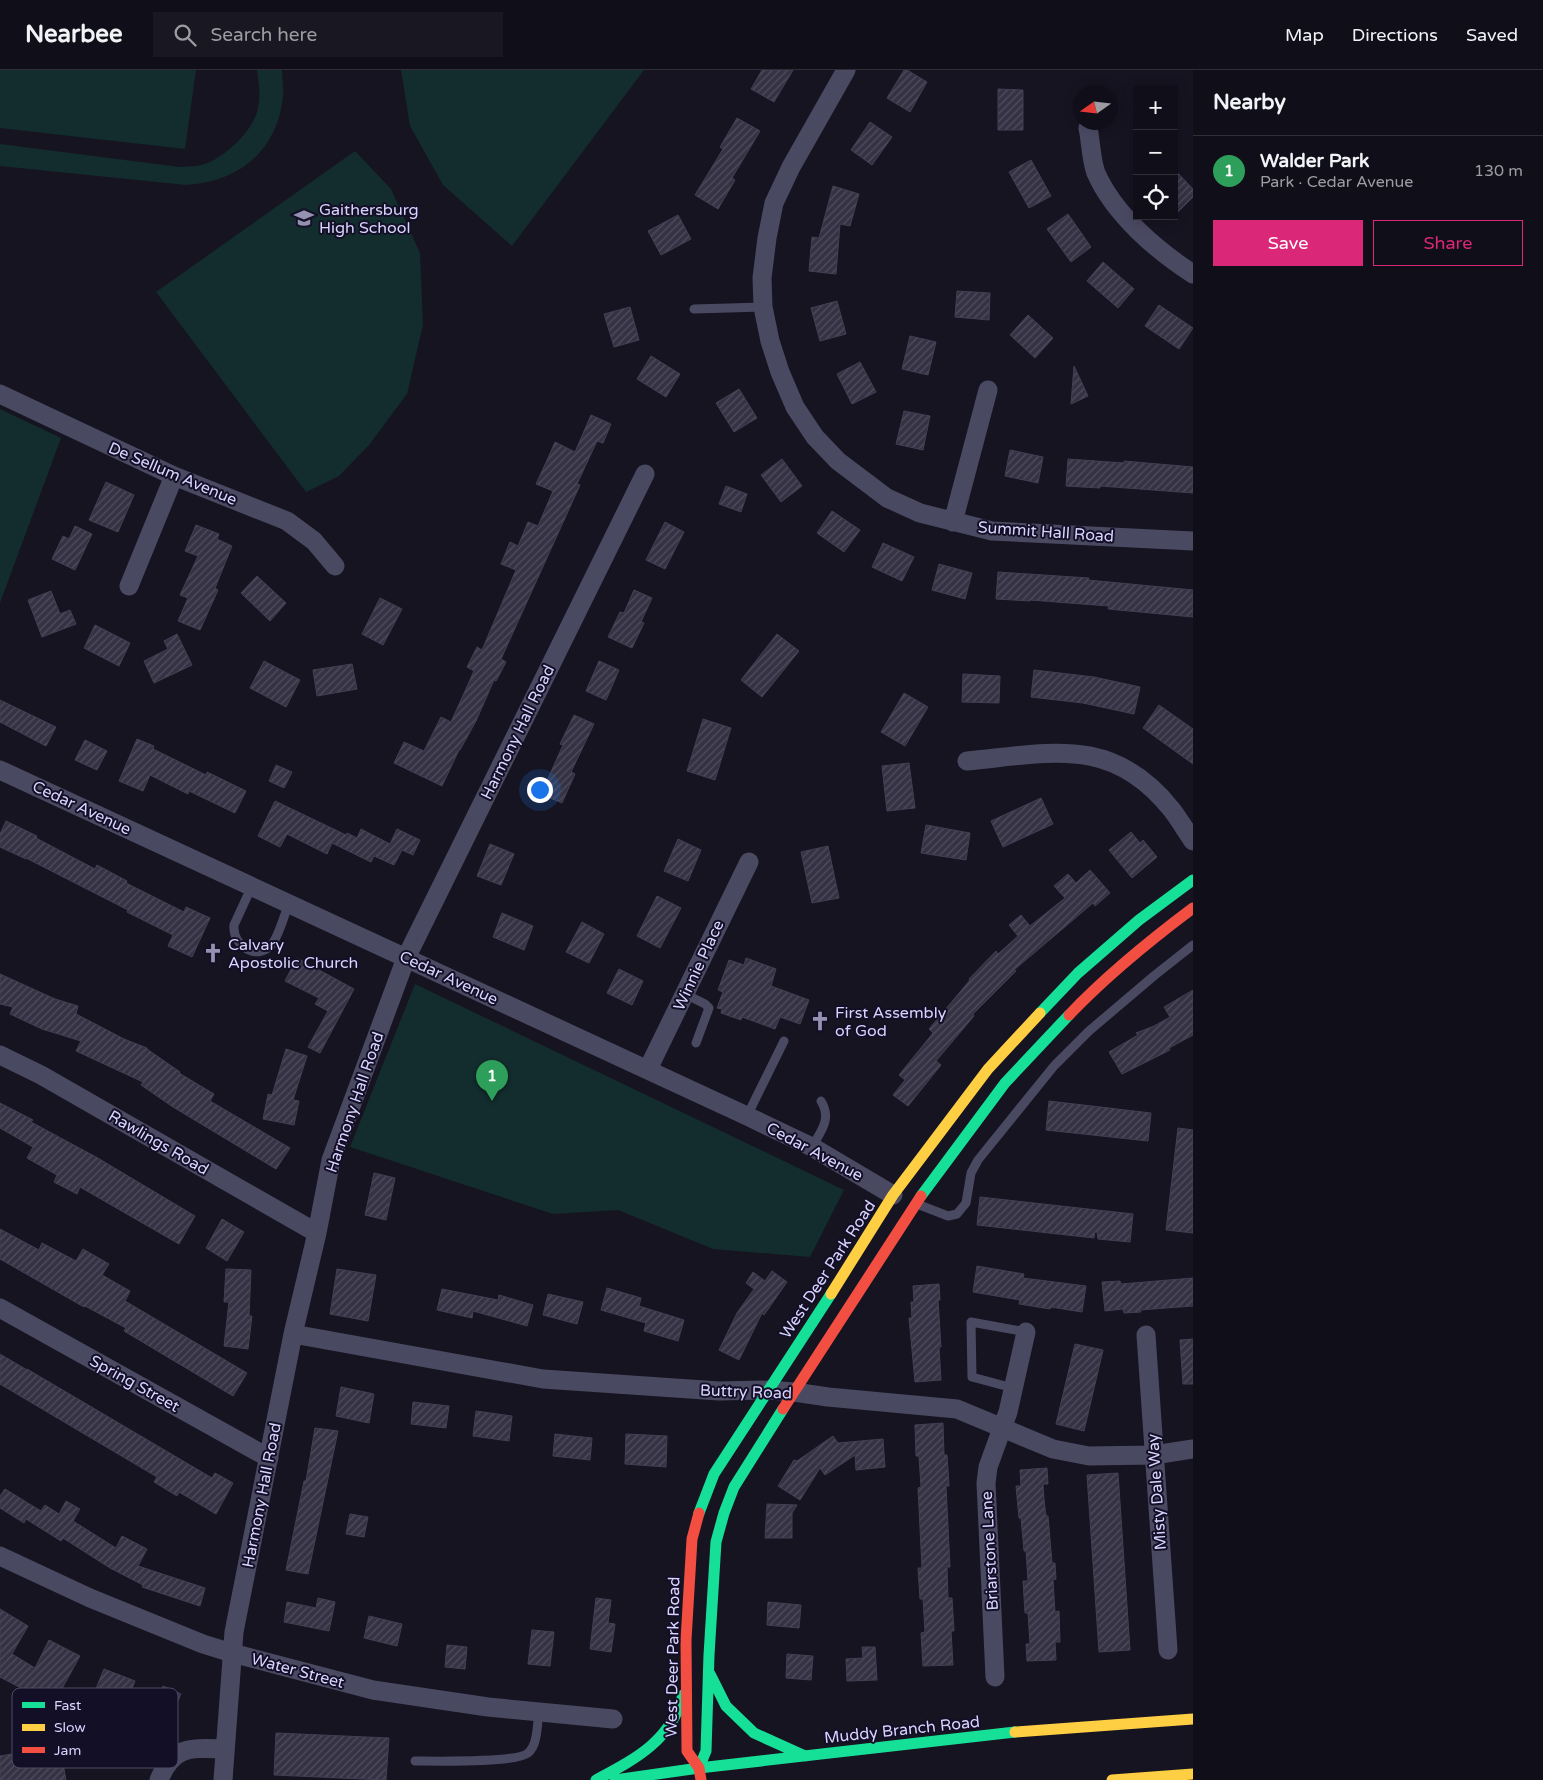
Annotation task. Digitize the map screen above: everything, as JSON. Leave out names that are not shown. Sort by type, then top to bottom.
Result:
[{"type":"street","name":"Summit Hall Road","points":[[846,70],[795,159],[774,203],[762,278],[763,307],[770,341],[780,372],[796,406],[815,437],[838,461],[887,498],[920,513],[992,530],[1193,541]]},
{"type":"street","points":[[1088,130],[1096,171],[1108,193],[1138,231],[1193,274]]},
{"type":"street","points":[[953,522],[988,390]]},
{"type":"street","name":"De Sellum Avenue","points":[[0,394],[174,476],[287,520],[314,541],[334,566]]},
{"type":"street","name":"Harmony Hall Road","points":[[223,1780],[234,1632],[293,1334],[317,1233],[331,1160],[406,958],[645,474]]},
{"type":"street","points":[[129,586],[174,476]]},
{"type":"street","points":[[967,761],[1043,753],[1069,753],[1112,762],[1126,768],[1163,800],[1193,841]]},
{"type":"street","name":"Cedar Avenue","points":[[0,770],[748,1116],[812,1147],[905,1199]]},
{"type":"street","name":"Winnie Place","points":[[648,1069],[749,862]]},
{"type":"street","name":"West Deer Park Road","points":[[700,1774],[706,1751],[716,1542],[724,1513],[734,1488],[794,1392],[905,1199],[988,1069],[1078,972],[1139,920],[1188,883]]},
{"type":"street","name":"West Deer Park Road","points":[[700,1774],[687,1750],[686,1685],[689,1573],[692,1539],[714,1474],[769,1390],[905,1199],[1005,1084],[1093,988],[1153,938],[1193,908]]},
{"type":"street","name":"Rawlings Road","points":[[0,1055],[41,1075],[317,1233]]},
{"type":"street","name":"Spring Street","points":[[0,1308],[269,1458]]},
{"type":"street","name":"Briarstone Lane","points":[[995,1678],[986,1483],[988,1467],[1008,1412],[1026,1332]]},
{"type":"street","name":"Buttry Road","points":[[293,1334],[543,1379],[719,1391],[769,1390],[957,1408],[1038,1444],[1070,1453],[1110,1457],[1193,1449]]},
{"type":"street","name":"Misty Dale Way","points":[[1146,1335],[1168,1650]]},
{"type":"street","name":"Water Street","points":[[0,1556],[90,1598],[204,1644],[232,1653],[373,1690],[488,1707],[613,1720]]},
{"type":"street","points":[[709,1670],[726,1706],[754,1733],[806,1756]]},
{"type":"street","points":[[596,1780],[650,1748],[666,1732],[676,1717],[686,1685]]},
{"type":"street","name":"Muddy Branch Road","points":[[615,1780],[700,1774],[806,1756],[1036,1730],[1193,1719]]},
{"type":"street","points":[[178,1753],[192,1748],[225,1749]]},
{"type":"street","points":[[159,1780],[164,1768]]},
{"type":"street","points":[[1112,1780],[1193,1774]]},
{"type":"lane","points":[[694,309],[763,307]]},
{"type":"lane","points":[[1188,883],[1193,904]]},
{"type":"lane","points":[[252,886],[233,931],[237,941],[245,949],[260,951],[272,944],[289,904]]},
{"type":"lane","points":[[905,1199],[948,1216],[957,1214],[966,1203],[971,1173],[978,1160],[1054,1066],[1097,1024],[1193,944]]},
{"type":"lane","points":[[685,994],[710,1008],[696,1043]]},
{"type":"lane","points":[[748,1116],[784,1041]]},
{"type":"lane","points":[[812,1147],[826,1121],[826,1109],[821,1101]]},
{"type":"lane","points":[[1013,1388],[972,1377],[971,1322],[1026,1332]]},
{"type":"lane","points":[[415,1761],[517,1758],[528,1754],[534,1745],[539,1712]]},
{"type":"green space","points":[[0,70],[196,70],[185,149],[0,128]]},
{"type":"green space","points":[[257,70],[282,70],[283,94],[279,116],[273,133],[264,148],[252,160],[223,178],[205,183],[186,185],[0,166],[0,144],[180,167],[204,164],[214,160],[230,149],[244,135],[254,120],[259,102]]},
{"type":"green space","points":[[401,70],[644,70],[512,246],[443,185],[410,126]]},
{"type":"green space","points":[[355,151],[391,189],[420,253],[423,325],[407,394],[369,445],[339,476],[306,492],[156,292]]},
{"type":"green space","points":[[0,409],[61,438],[0,603]]},
{"type":"green space","points":[[415,984],[844,1190],[810,1257],[713,1249],[618,1210],[553,1214],[350,1147]]},
{"type":"building","points":[[762,70],[793,70],[774,102],[751,89]]},
{"type":"building","points":[[904,70],[927,82],[910,112],[887,98]]},
{"type":"building","points":[[998,89],[1023,90],[1023,130],[998,130]]},
{"type":"building","points":[[737,118],[760,131],[732,178],[735,180],[718,209],[695,195],[723,149],[720,147]]},
{"type":"building","points":[[870,122],[892,137],[872,165],[851,150]]},
{"type":"building","points":[[1031,160],[1051,196],[1029,208],[1009,172]]},
{"type":"building","points":[[1178,173],[1193,189],[1193,197],[1178,212]]},
{"type":"building","points":[[833,186],[859,194],[850,226],[840,224],[836,274],[809,271],[812,237],[819,238]]},
{"type":"building","points":[[1068,214],[1091,247],[1071,262],[1047,229]]},
{"type":"building","points":[[678,215],[691,239],[661,255],[648,231]]},
{"type":"building","points":[[1103,262],[1134,289],[1118,308],[1087,281]]},
{"type":"building","points":[[957,291],[990,293],[989,320],[955,317]]},
{"type":"building","points":[[837,301],[846,334],[820,341],[811,308]]},
{"type":"building","points":[[1159,305],[1193,328],[1179,349],[1145,326]]},
{"type":"building","points":[[630,307],[639,340],[614,347],[604,314]]},
{"type":"building","points":[[1028,315],[1053,338],[1035,358],[1010,335]]},
{"type":"building","points":[[910,336],[936,342],[928,375],[902,369]]},
{"type":"building","points":[[651,356],[680,374],[666,397],[637,379]]},
{"type":"building","points":[[860,362],[876,392],[852,404],[837,374]]},
{"type":"building","points":[[1074,366],[1088,396],[1071,404]]},
{"type":"building","points":[[739,389],[757,418],[734,432],[716,403]]},
{"type":"building","points":[[904,411],[930,416],[923,450],[896,444]]},
{"type":"building","points":[[591,415],[611,424],[603,443],[597,441],[577,484],[580,485],[501,659],[506,662],[496,681],[494,680],[476,721],[459,750],[442,786],[394,763],[404,742],[424,751],[441,717],[451,722],[474,671],[467,667],[477,647],[482,650],[516,570],[501,564],[510,542],[518,546],[528,522],[538,526],[553,491],[536,484],[555,442],[575,452]]},
{"type":"building","points":[[1010,450],[1043,457],[1038,483],[1005,476]]},
{"type":"building","points":[[782,459],[802,486],[781,502],[761,475]]},
{"type":"building","points":[[1068,459],[1124,463],[1124,461],[1193,467],[1193,493],[1100,486],[1100,488],[1066,486]]},
{"type":"building","points":[[106,482],[134,495],[118,532],[89,520]]},
{"type":"building","points":[[726,486],[747,494],[741,512],[719,504]]},
{"type":"building","points":[[832,511],[860,530],[844,552],[817,533]]},
{"type":"building","points":[[665,522],[684,532],[665,569],[646,560]]},
{"type":"building","points":[[196,525],[219,534],[217,539],[232,546],[215,588],[218,590],[200,630],[178,621],[188,598],[180,595],[198,556],[185,551]]},
{"type":"building","points":[[75,526],[92,534],[75,570],[52,559],[63,536],[69,539]]},
{"type":"building","points":[[883,543],[914,557],[902,581],[872,567]]},
{"type":"building","points":[[939,564],[972,573],[965,599],[932,590]]},
{"type":"building","points":[[998,572],[1089,578],[1088,580],[1193,590],[1193,617],[1108,609],[1109,606],[996,599]]},
{"type":"building","points":[[257,576],[286,603],[270,621],[241,593]]},
{"type":"building","points":[[634,590],[652,598],[641,622],[644,623],[632,648],[608,637],[620,612],[624,613]]},
{"type":"building","points":[[51,591],[60,614],[70,610],[76,624],[42,637],[28,600]]},
{"type":"building","points":[[380,598],[402,609],[383,645],[362,634]]},
{"type":"building","points":[[95,625],[130,643],[119,666],[84,648]]},
{"type":"building","points":[[177,634],[192,665],[154,683],[144,661],[168,649],[164,641]]},
{"type":"building","points":[[777,634],[799,651],[762,697],[741,680]]},
{"type":"building","points":[[264,661],[300,680],[286,707],[250,688]]},
{"type":"building","points":[[599,661],[619,670],[606,700],[586,691]]},
{"type":"building","points":[[352,664],[357,689],[317,696],[313,670]]},
{"type":"building","points":[[1034,670],[1094,677],[1140,687],[1134,714],[1083,703],[1031,697]]},
{"type":"building","points":[[963,674],[1000,676],[999,703],[962,702]]},
{"type":"building","points":[[904,693],[928,707],[905,746],[881,732]]},
{"type":"building","points":[[0,700],[56,727],[46,746],[0,722]]},
{"type":"building","points":[[1159,705],[1193,729],[1193,764],[1143,728]]},
{"type":"building","points":[[574,715],[594,724],[571,772],[575,774],[562,803],[541,794],[563,745],[560,744]]},
{"type":"building","points":[[703,719],[731,728],[715,780],[687,771]]},
{"type":"building","points":[[137,739],[154,746],[153,749],[206,775],[207,772],[246,791],[235,813],[189,791],[188,794],[150,775],[143,791],[119,781]]},
{"type":"building","points":[[85,740],[107,751],[97,770],[75,760]]},
{"type":"building","points":[[909,763],[915,808],[887,811],[882,766]]},
{"type":"building","points":[[276,765],[292,772],[284,788],[269,781]]},
{"type":"building","points":[[1041,798],[1053,824],[1003,847],[991,821]]},
{"type":"building","points":[[275,801],[346,835],[347,833],[357,838],[361,829],[390,844],[397,829],[420,840],[413,855],[402,850],[394,865],[374,856],[371,862],[332,843],[327,854],[287,834],[280,847],[258,836]]},
{"type":"building","points":[[6,821],[37,836],[36,838],[95,869],[97,865],[127,881],[126,883],[184,912],[186,907],[210,918],[192,957],[168,946],[173,935],[26,858],[0,847],[0,834]]},
{"type":"building","points":[[926,825],[970,833],[966,860],[921,853]]},
{"type":"building","points":[[1131,832],[1140,843],[1143,840],[1157,857],[1132,878],[1109,850]]},
{"type":"building","points":[[678,839],[701,850],[688,881],[664,871]]},
{"type":"building","points":[[490,844],[514,854],[501,885],[477,876]]},
{"type":"building","points":[[828,846],[839,898],[812,903],[801,852]]},
{"type":"building","points":[[1090,870],[1110,893],[1095,906],[1093,903],[1014,970],[1016,971],[973,1014],[974,1016],[936,1061],[941,1065],[908,1106],[893,1095],[905,1080],[899,1075],[933,1033],[929,1029],[969,979],[996,951],[998,954],[1018,936],[1009,925],[1021,915],[1030,926],[1065,898],[1054,886],[1068,874],[1076,883]]},
{"type":"building","points":[[657,896],[681,908],[660,948],[637,936]]},
{"type":"building","points":[[502,913],[533,926],[524,950],[493,937]]},
{"type":"building","points":[[582,922],[604,934],[589,963],[566,952]]},
{"type":"building","points":[[297,958],[354,989],[320,1053],[308,1047],[328,1011],[315,1004],[319,998],[285,981]]},
{"type":"building","points":[[746,958],[776,969],[771,986],[809,1000],[800,1024],[780,1017],[775,1029],[742,1017],[741,1020],[721,1013],[722,1009],[717,1008],[723,992],[718,990],[729,960],[744,965]]},
{"type":"building","points":[[619,969],[643,981],[632,1005],[607,993]]},
{"type":"building","points":[[0,974],[55,999],[78,1006],[76,1014],[124,1039],[147,1048],[179,1073],[214,1094],[210,1101],[290,1148],[276,1169],[173,1107],[141,1085],[143,1082],[76,1051],[81,1041],[42,1029],[10,1014],[13,1007],[0,1004]]},
{"type":"building","points":[[1193,990],[1193,1035],[1169,1048],[1170,1050],[1122,1074],[1109,1052],[1138,1035],[1136,1033],[1170,1017],[1164,1007]]},
{"type":"building","points":[[286,1049],[307,1056],[293,1100],[299,1101],[294,1125],[263,1119],[268,1094],[272,1095]]},
{"type":"building","points":[[1049,1101],[1151,1113],[1148,1141],[1046,1130]]},
{"type":"building","points":[[0,1103],[33,1120],[31,1122],[96,1157],[195,1216],[179,1244],[80,1187],[77,1194],[54,1182],[57,1175],[27,1158],[33,1147],[0,1128]]},
{"type":"building","points":[[1178,1128],[1193,1130],[1193,1233],[1166,1230]]},
{"type":"building","points":[[374,1173],[395,1178],[386,1220],[365,1215]]},
{"type":"building","points":[[980,1197],[1133,1214],[1130,1242],[1098,1239],[1097,1232],[1095,1232],[1094,1238],[977,1225]]},
{"type":"building","points":[[222,1219],[244,1232],[227,1261],[206,1248]]},
{"type":"building","points":[[0,1229],[39,1250],[42,1243],[76,1261],[83,1249],[109,1264],[102,1275],[130,1291],[125,1301],[247,1373],[233,1396],[124,1331],[126,1328],[84,1307],[0,1259]]},
{"type":"building","points":[[977,1266],[1024,1274],[1023,1278],[1086,1286],[1082,1312],[1019,1304],[1020,1300],[973,1292]]},
{"type":"building","points":[[226,1269],[251,1270],[249,1316],[252,1316],[248,1349],[224,1346],[229,1302],[224,1302]]},
{"type":"building","points":[[337,1269],[376,1275],[368,1321],[330,1314]]},
{"type":"building","points":[[772,1271],[787,1282],[764,1315],[762,1313],[739,1360],[719,1350],[737,1313],[754,1289],[746,1283],[753,1272],[765,1281]]},
{"type":"building","points":[[1193,1278],[1193,1306],[1124,1313],[1123,1309],[1105,1311],[1102,1282],[1120,1281],[1121,1284]]},
{"type":"building","points":[[939,1284],[941,1380],[915,1382],[909,1318],[912,1318],[911,1302],[914,1302],[913,1286]]},
{"type":"building","points":[[607,1288],[641,1298],[639,1306],[684,1320],[678,1341],[644,1331],[646,1323],[601,1310]]},
{"type":"building","points":[[442,1289],[498,1300],[499,1295],[533,1305],[527,1326],[473,1311],[472,1318],[437,1310]]},
{"type":"building","points":[[548,1294],[583,1302],[577,1324],[543,1315]]},
{"type":"building","points":[[1193,1339],[1193,1384],[1183,1384],[1180,1340]]},
{"type":"building","points":[[1075,1344],[1103,1350],[1084,1431],[1056,1424]]},
{"type":"building","points":[[0,1354],[212,1478],[215,1473],[233,1483],[216,1514],[179,1492],[177,1496],[154,1482],[157,1477],[0,1384]]},
{"type":"building","points":[[341,1387],[374,1394],[369,1423],[336,1416]]},
{"type":"building","points":[[413,1402],[449,1406],[446,1428],[411,1424]]},
{"type":"building","points":[[476,1411],[512,1416],[509,1441],[473,1436]]},
{"type":"building","points":[[943,1423],[944,1455],[947,1455],[949,1486],[946,1486],[950,1567],[947,1567],[948,1598],[952,1598],[954,1631],[951,1631],[953,1665],[923,1666],[921,1633],[925,1632],[923,1599],[920,1599],[918,1568],[922,1568],[918,1488],[921,1487],[919,1456],[916,1456],[915,1425]]},
{"type":"building","points":[[315,1428],[338,1431],[308,1574],[286,1570],[304,1481],[306,1481]]},
{"type":"building","points":[[555,1434],[592,1438],[590,1460],[553,1456]]},
{"type":"building","points":[[626,1434],[667,1436],[666,1467],[625,1464]]},
{"type":"building","points":[[833,1436],[838,1443],[883,1439],[885,1467],[856,1470],[855,1455],[825,1475],[820,1468],[800,1500],[778,1486],[794,1460],[797,1461]]},
{"type":"building","points":[[1047,1468],[1048,1484],[1043,1484],[1044,1500],[1046,1516],[1048,1516],[1052,1563],[1055,1563],[1056,1579],[1053,1580],[1055,1612],[1059,1611],[1060,1642],[1055,1642],[1056,1660],[1027,1661],[1026,1644],[1030,1644],[1028,1613],[1025,1613],[1023,1581],[1028,1581],[1026,1551],[1024,1551],[1016,1486],[1021,1486],[1020,1470]]},
{"type":"building","points":[[1118,1473],[1130,1650],[1099,1652],[1087,1475]]},
{"type":"building","points":[[5,1489],[41,1511],[45,1505],[59,1514],[66,1501],[80,1509],[73,1521],[116,1548],[122,1536],[147,1549],[138,1566],[205,1588],[200,1606],[142,1587],[143,1585],[110,1568],[63,1538],[61,1541],[26,1519],[24,1523],[0,1508],[0,1496]]},
{"type":"building","points":[[767,1504],[797,1505],[792,1513],[792,1538],[765,1538]]},
{"type":"building","points":[[350,1514],[368,1517],[364,1537],[346,1534]]},
{"type":"building","points":[[318,1598],[335,1602],[329,1631],[284,1622],[287,1602],[316,1608]]},
{"type":"building","points":[[596,1598],[611,1600],[608,1623],[615,1624],[611,1652],[590,1649]]},
{"type":"building","points":[[768,1602],[801,1605],[799,1628],[767,1625]]},
{"type":"building","points":[[0,1609],[28,1626],[12,1654],[35,1668],[49,1640],[80,1656],[62,1688],[21,1688],[0,1677]]},
{"type":"building","points":[[369,1616],[402,1624],[397,1646],[364,1638]]},
{"type":"building","points":[[532,1630],[554,1632],[550,1666],[528,1664]]},
{"type":"building","points":[[447,1645],[467,1647],[465,1669],[445,1667]]},
{"type":"building","points":[[862,1647],[875,1647],[877,1680],[847,1681],[846,1659],[863,1658]]},
{"type":"building","points":[[787,1654],[813,1656],[811,1680],[786,1678]]},
{"type":"building","points":[[104,1669],[135,1681],[132,1688],[96,1688]]},
{"type":"building","points":[[276,1733],[389,1738],[386,1780],[274,1775]]},
{"type":"building","points":[[12,1754],[12,1768],[64,1768],[66,1780],[0,1780],[0,1756]]},
{"type":"traffic: fast","points":[[1040,1013],[1078,973],[1139,920],[1193,880]]},
{"type":"traffic: fast","points":[[921,1196],[1005,1083],[1069,1015]]},
{"type":"traffic: fast","points":[[699,1513],[714,1474],[831,1294]]},
{"type":"traffic: fast","points":[[699,1768],[706,1751],[709,1655],[716,1542],[734,1487],[783,1409]]},
{"type":"traffic: fast","points":[[710,1674],[726,1706],[754,1733],[805,1756]]},
{"type":"traffic: fast","points":[[596,1780],[650,1747],[670,1725],[683,1695]]},
{"type":"traffic: fast","points":[[615,1780],[699,1768],[1015,1732]]},
{"type":"traffic: slow","points":[[831,1294],[893,1195],[988,1069],[1040,1013]]},
{"type":"traffic: slow","points":[[1015,1732],[1193,1719]]},
{"type":"traffic: slow","points":[[1112,1780],[1193,1774]]},
{"type":"traffic: jam","points":[[1069,1015],[1129,959],[1193,908]]},
{"type":"traffic: jam","points":[[783,1409],[921,1196]]},
{"type":"traffic: jam","points":[[699,1513],[692,1539],[686,1640],[687,1751],[699,1768],[701,1780]]},
{"type":"place","name":"Gaithersburg High School","points":[[304,218]]},
{"type":"place","name":"Calvary Apostolic Church","points":[[213,953]]},
{"type":"place","name":"First Assembly of God","points":[[820,1021]]},
{"type":"place","name":"Walder Park","points":[[492,1101]]}]
